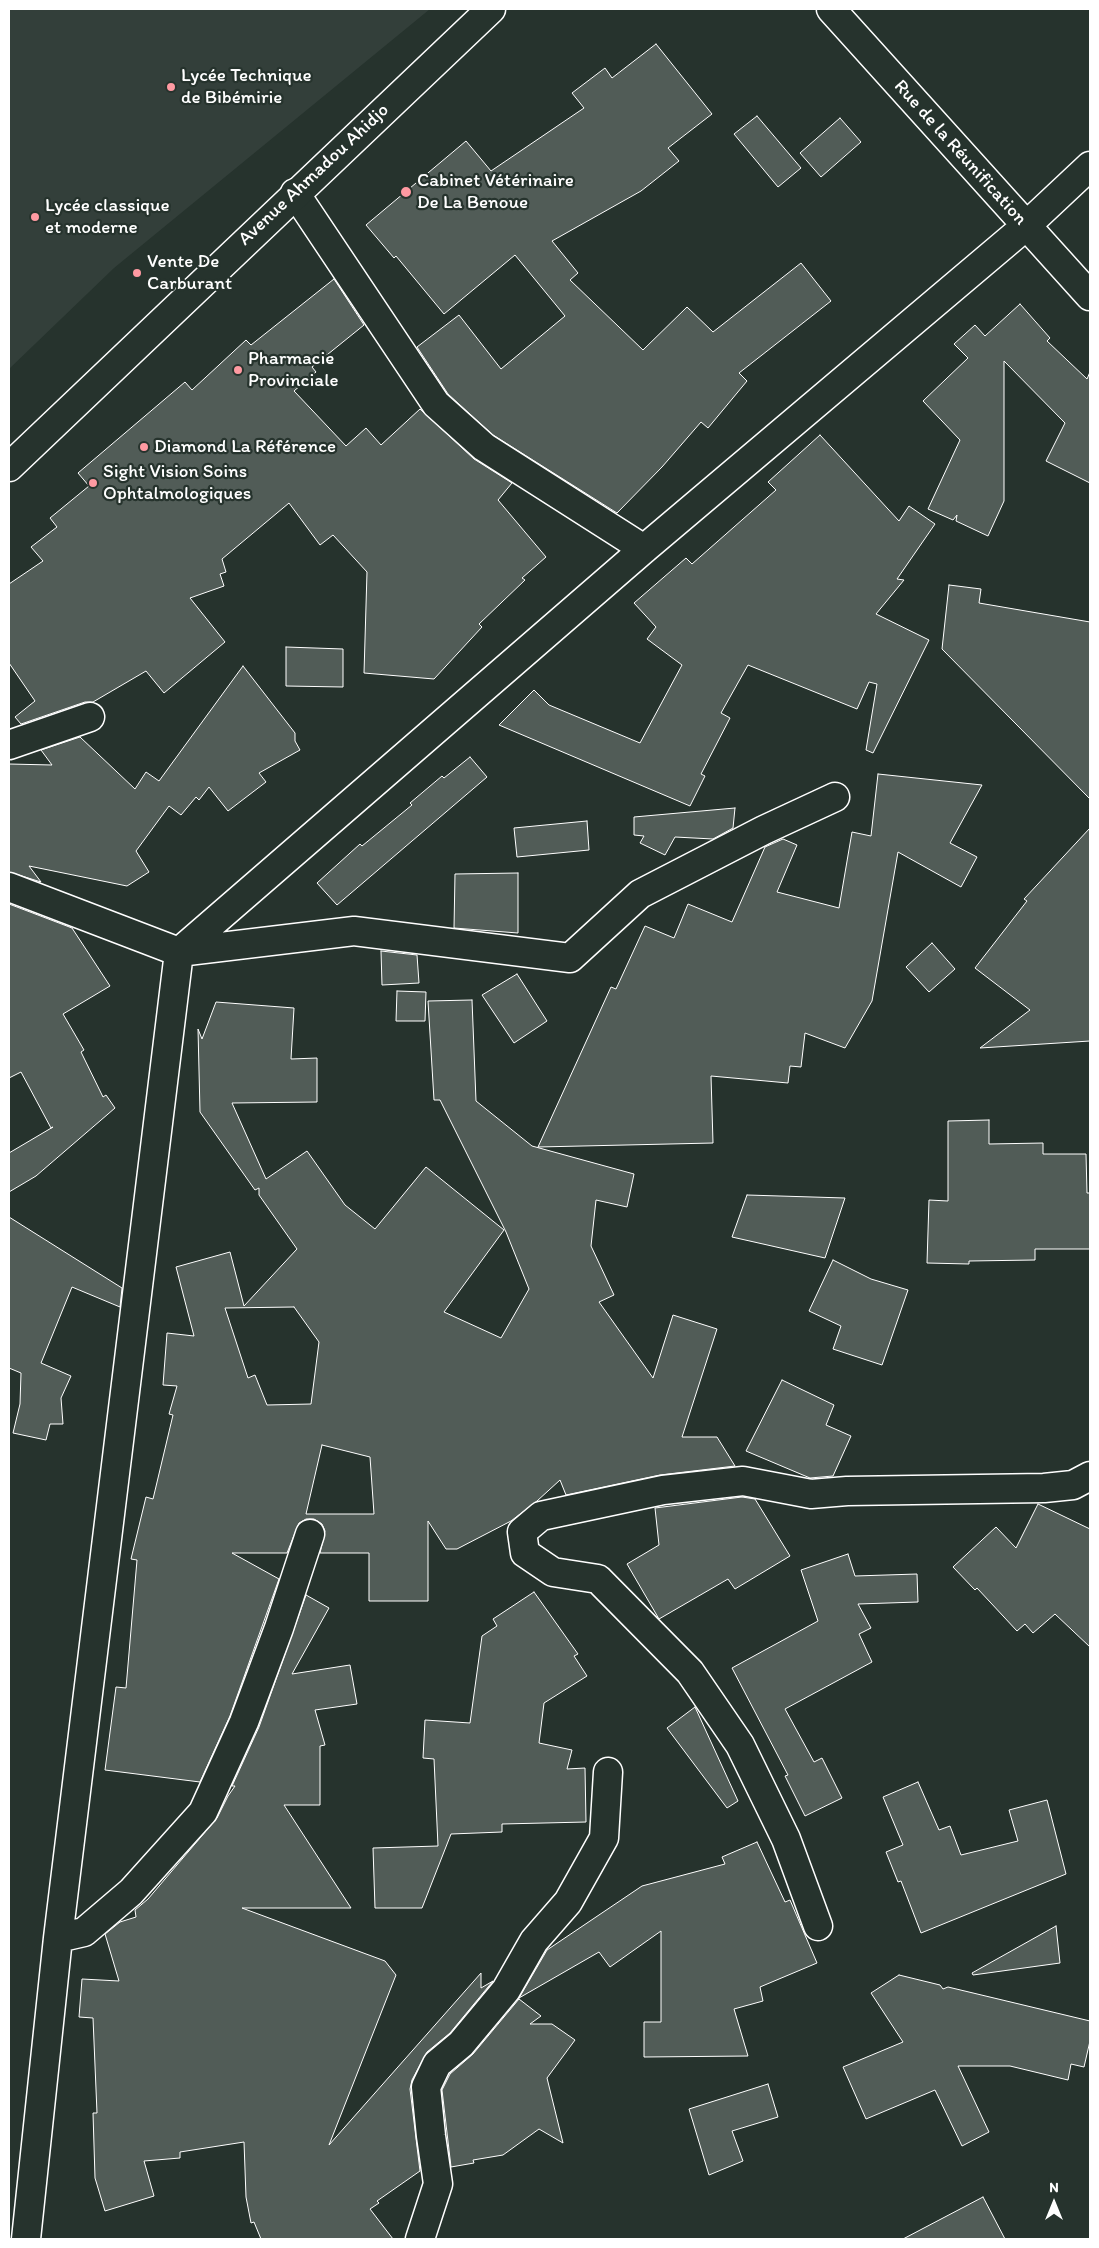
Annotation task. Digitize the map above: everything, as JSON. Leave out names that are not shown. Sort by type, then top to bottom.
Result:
[{"type":"street","name":"Avenue Ahmadou Ahidjo","points":[[9,467],[295,193],[491,9]]},
{"type":"street","name":"Rue de la Réunification","points":[[831,9],[1090,296]]},
{"type":"street","points":[[26,2239],[58,1938],[180,952],[644,549],[1026,226],[1090,166]]},
{"type":"street","points":[[295,193],[436,404],[484,447],[644,549]]},
{"type":"street","points":[[9,745],[90,717]]},
{"type":"street","points":[[9,887],[180,952],[354,930],[570,958],[640,894],[764,830],[835,796]]},
{"type":"street","points":[[818,1926],[786,1839],[740,1745],[690,1672],[598,1579],[553,1572],[525,1553],[522,1532],[541,1516],[663,1490],[742,1481],[811,1494],[1044,1488],[1073,1485],[1090,1476]]},
{"type":"street","points":[[58,1938],[84,1932],[124,1898],[203,1812],[244,1722],[279,1628],[310,1534]]},
{"type":"street","points":[[420,2239],[438,2184],[426,2087],[437,2064],[461,2044],[506,1990],[534,1941],[568,1902],[604,1838],[608,1772]]},
{"type":"shaded area","name":"Lycée Technique de Bibémirie","points":[[9,9],[430,9],[114,268],[9,369]]},
{"type":"building","points":[[656,44],[712,114],[668,148],[679,161],[641,191],[552,241],[578,273],[570,280],[643,350],[687,307],[713,332],[801,263],[831,301],[739,373],[747,381],[708,428],[701,422],[662,467],[617,513],[493,435],[448,394],[417,347],[459,315],[501,369],[565,316],[515,255],[444,314],[396,256],[394,258],[366,225],[466,141],[491,171],[584,108],[572,93],[605,68],[612,78]]},
{"type":"building","points":[[757,116],[801,168],[778,187],[734,134]]},
{"type":"building","points":[[840,118],[861,142],[821,177],[800,153]]},
{"type":"building","points":[[334,279],[364,325],[312,367],[316,372],[294,391],[346,446],[366,428],[381,445],[420,409],[474,459],[512,483],[498,500],[546,557],[522,578],[525,580],[479,624],[482,627],[434,679],[364,673],[367,572],[333,535],[320,545],[289,503],[222,559],[226,572],[220,574],[224,586],[190,598],[225,642],[164,693],[146,671],[93,702],[85,702],[21,724],[15,717],[35,701],[9,663],[9,584],[43,561],[31,547],[57,527],[50,518],[89,486],[78,473],[185,382],[192,390],[246,340],[251,345]]},
{"type":"building","points":[[1020,304],[1050,338],[1047,341],[1087,379],[1090,372],[1090,483],[1046,461],[1065,423],[1004,361],[1004,501],[988,536],[956,521],[957,515],[953,520],[928,509],[960,440],[923,401],[968,358],[954,344],[975,325],[985,336]]},
{"type":"building","points":[[820,435],[899,521],[909,506],[935,524],[897,579],[904,580],[876,614],[929,640],[873,753],[866,750],[877,684],[869,682],[857,709],[748,665],[721,713],[730,718],[701,774],[705,776],[690,806],[499,725],[534,690],[549,705],[640,743],[682,665],[647,639],[656,627],[634,603],[686,558],[692,564],[776,490],[768,482]]},
{"type":"building","points":[[949,585],[981,589],[979,603],[1090,622],[1090,799],[942,649]]},
{"type":"building","points":[[286,647],[343,649],[343,687],[286,686]]},
{"type":"building","points":[[243,666],[295,733],[295,741],[300,750],[259,773],[266,782],[228,811],[209,787],[199,800],[196,797],[181,815],[169,806],[136,851],[149,872],[127,886],[29,866],[41,882],[9,872],[9,764],[52,765],[41,750],[80,737],[135,789],[146,772],[159,781]]},
{"type":"building","points":[[470,757],[487,777],[337,905],[317,883],[360,844],[362,846],[412,805],[410,803],[442,776],[444,778]]},
{"type":"building","points":[[878,774],[982,785],[950,843],[977,857],[961,887],[898,852],[872,1001],[845,1048],[805,1033],[801,1067],[790,1066],[788,1083],[711,1076],[713,1143],[538,1147],[611,987],[616,989],[645,926],[674,938],[688,904],[732,922],[765,847],[783,839],[797,845],[777,892],[839,908],[852,832],[871,836]]},
{"type":"building","points":[[735,808],[733,828],[713,839],[675,837],[665,855],[640,843],[644,836],[634,835],[634,817]]},
{"type":"building","points":[[587,821],[589,850],[517,857],[514,828]]},
{"type":"building","points":[[1090,828],[1090,1041],[980,1048],[1030,1010],[975,968],[1027,901],[1024,899]]},
{"type":"building","points":[[518,873],[518,933],[454,928],[455,874]]},
{"type":"building","points":[[9,904],[72,928],[110,986],[63,1014],[84,1050],[81,1052],[103,1097],[106,1095],[115,1108],[36,1176],[9,1192],[9,1153],[53,1127],[51,1128],[21,1072],[9,1078]]},
{"type":"building","points":[[932,943],[955,969],[929,992],[906,967]]},
{"type":"building","points":[[381,951],[417,955],[419,983],[382,985]]},
{"type":"building","points":[[517,974],[547,1021],[514,1043],[482,995]]},
{"type":"building","points":[[397,991],[426,992],[425,1021],[396,1021]]},
{"type":"building","points":[[472,1000],[476,1101],[532,1146],[634,1174],[627,1207],[596,1200],[591,1246],[614,1295],[599,1302],[653,1378],[673,1315],[717,1329],[682,1437],[717,1437],[735,1466],[660,1475],[566,1495],[560,1480],[511,1521],[457,1549],[446,1549],[428,1521],[428,1601],[369,1601],[369,1553],[320,1553],[325,1531],[322,1524],[314,1519],[306,1519],[299,1523],[287,1553],[232,1553],[279,1579],[230,1716],[200,1782],[105,1770],[116,1687],[126,1688],[137,1560],[131,1559],[146,1497],[153,1499],[173,1415],[169,1414],[177,1386],[163,1385],[167,1333],[194,1336],[176,1267],[230,1252],[244,1306],[297,1249],[259,1195],[259,1188],[255,1190],[200,1112],[198,1029],[202,1039],[216,1002],[294,1008],[291,1059],[317,1058],[317,1102],[232,1103],[266,1179],[307,1151],[345,1205],[375,1229],[426,1167],[504,1230],[444,1312],[501,1338],[529,1289],[506,1232],[440,1100],[434,1100],[428,1001]],"holes":[[[294,1307],[319,1342],[311,1404],[267,1405],[255,1375],[248,1378],[225,1308]],[[322,1445],[370,1457],[374,1514],[306,1514]]]},
{"type":"building","points":[[989,1120],[989,1144],[1043,1143],[1043,1154],[1086,1154],[1087,1193],[1090,1193],[1090,1249],[1035,1249],[1035,1260],[969,1261],[969,1264],[927,1263],[929,1200],[948,1201],[948,1121]]},
{"type":"building","points":[[747,1195],[845,1198],[825,1258],[732,1237]]},
{"type":"building","points":[[9,1217],[122,1288],[120,1307],[72,1287],[41,1363],[71,1376],[61,1398],[63,1424],[50,1424],[46,1440],[13,1433],[20,1404],[21,1373],[9,1368]]},
{"type":"building","points":[[833,1260],[871,1279],[908,1290],[882,1365],[833,1349],[841,1326],[809,1311]]},
{"type":"building","points":[[782,1380],[834,1405],[826,1425],[851,1436],[833,1476],[810,1478],[746,1451]]},
{"type":"building","points":[[742,1497],[755,1499],[790,1556],[735,1589],[728,1579],[659,1619],[627,1564],[659,1545],[655,1508]]},
{"type":"building","points":[[1038,1504],[1090,1529],[1090,1647],[1055,1614],[1033,1633],[1025,1624],[1017,1631],[977,1588],[975,1590],[953,1567],[996,1527],[1016,1548]]},
{"type":"building","points":[[848,1554],[855,1576],[917,1574],[918,1602],[858,1604],[871,1628],[859,1634],[872,1662],[785,1709],[814,1762],[822,1758],[842,1798],[805,1816],[785,1776],[788,1775],[732,1668],[818,1621],[801,1570]]},
{"type":"building","points":[[534,1592],[578,1654],[574,1656],[587,1676],[544,1703],[539,1743],[572,1750],[567,1769],[585,1768],[586,1822],[502,1824],[502,1832],[451,1834],[422,1908],[375,1908],[373,1848],[438,1846],[434,1759],[423,1758],[425,1720],[470,1723],[482,1636],[497,1626],[493,1619]]},
{"type":"building","points":[[306,1595],[329,1608],[292,1674],[350,1665],[357,1704],[315,1710],[325,1745],[320,1746],[320,1805],[284,1805],[351,1908],[242,1908],[385,1961],[396,1975],[329,2145],[481,1973],[481,1988],[493,1981],[450,2033],[427,2052],[412,2080],[410,2089],[420,2171],[377,2201],[379,2203],[370,2209],[393,2239],[261,2239],[254,2222],[251,2223],[246,2197],[244,2142],[180,2152],[180,2158],[144,2161],[154,2196],[105,2211],[95,2178],[93,2113],[97,2113],[93,2018],[79,2017],[82,1979],[119,1981],[105,1934],[120,1922],[136,1917],[135,1910],[148,1899],[217,1818],[235,1786],[232,1786],[259,1727]]},
{"type":"building","points":[[695,1707],[738,1801],[727,1808],[667,1728]]},
{"type":"building","points":[[918,1782],[939,1830],[950,1826],[961,1855],[1018,1841],[1009,1810],[1047,1800],[1066,1874],[921,1933],[901,1881],[898,1882],[886,1852],[903,1845],[883,1797]]},
{"type":"building","points":[[757,1842],[785,1902],[790,1900],[817,1963],[760,1987],[763,2001],[734,2009],[748,2056],[644,2057],[644,2022],[661,2022],[661,1931],[610,1967],[599,1952],[519,1998],[547,1950],[642,1886],[725,1864],[722,1857]]},
{"type":"building","points":[[1056,1926],[1060,1963],[973,1975],[972,1973]]},
{"type":"building","points":[[899,1975],[940,1985],[943,1989],[948,1987],[1090,2021],[1090,2041],[1084,2067],[1071,2064],[1068,2080],[1010,2066],[958,2066],[989,2132],[962,2146],[935,2090],[866,2119],[843,2067],[903,2042],[871,1993]]},
{"type":"building","points":[[519,1999],[541,2016],[530,2024],[552,2024],[575,2040],[547,2078],[563,2143],[539,2129],[503,2155],[473,2160],[474,2163],[451,2167],[442,2090],[450,2074],[473,2054]]},
{"type":"building","points":[[768,2084],[778,2117],[732,2131],[743,2161],[709,2175],[689,2109]]},
{"type":"building","points":[[983,2197],[1005,2239],[903,2239]]},
{"type":"place","name":"Lycée Technique de Bibémirie","points":[[171,87]]},
{"type":"place","name":"Cabinet Vétérinaire De La Benoue","points":[[406,192]]},
{"type":"place","name":"Lycée classique et moderne","points":[[35,217]]},
{"type":"place","name":"Vente De Carburant","points":[[137,273]]},
{"type":"place","name":"Pharmacie Provinciale","points":[[238,370]]},
{"type":"place","name":"Diamond La Référence","points":[[144,447]]},
{"type":"place","name":"Sight Vision Soins Ophtalmologiques","points":[[93,483]]}]
